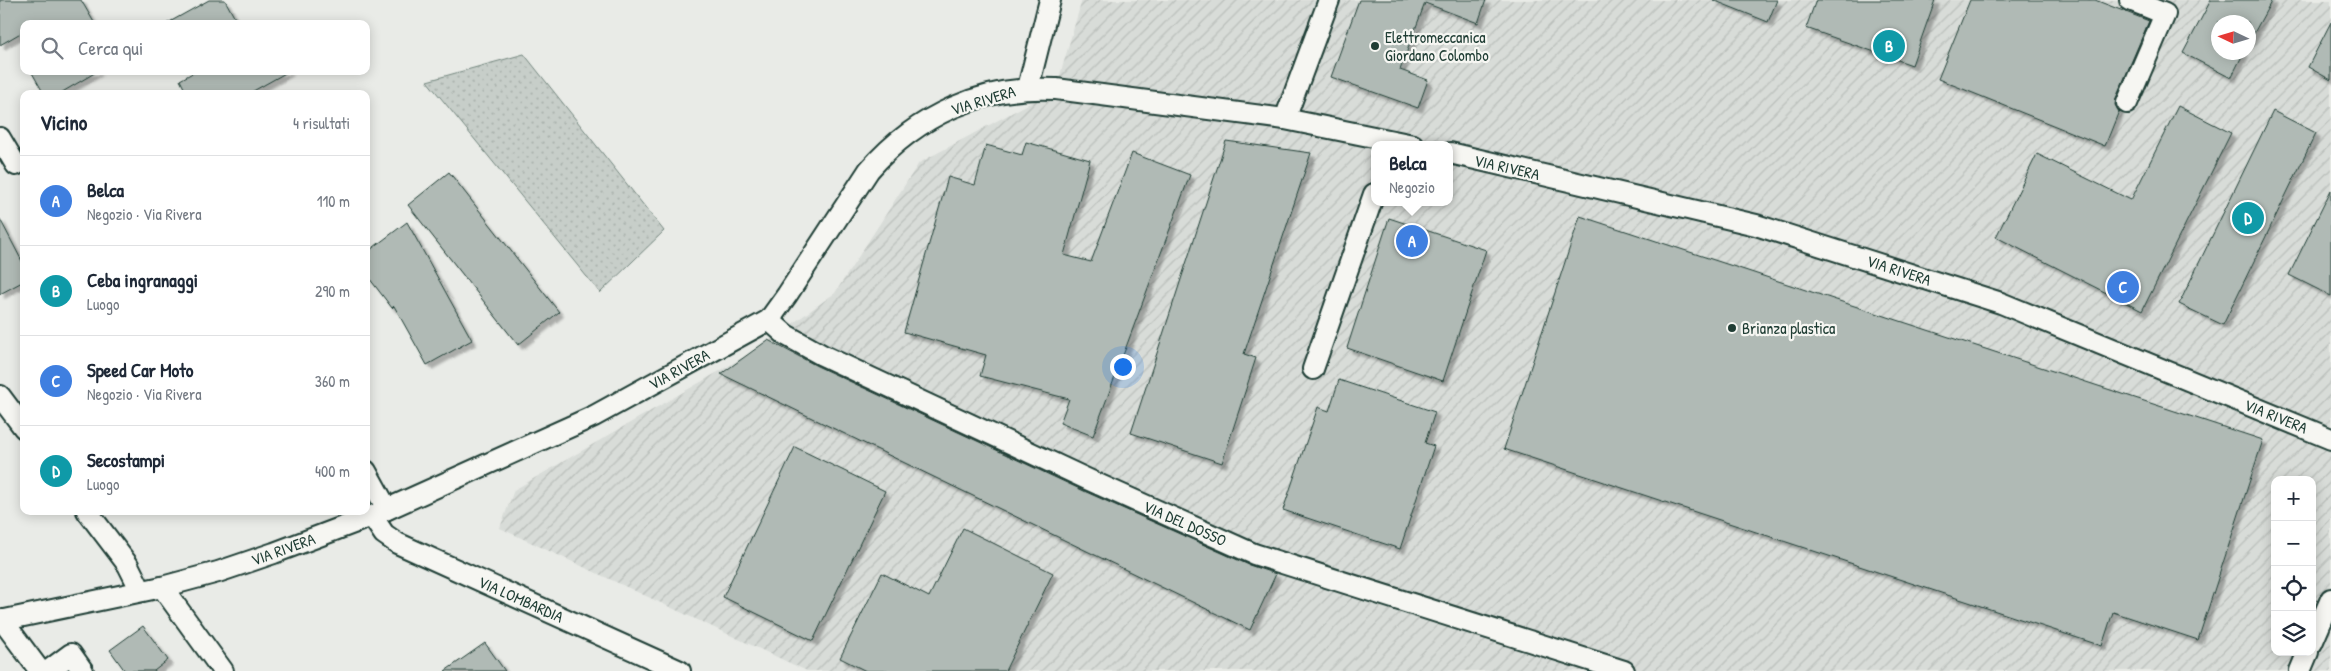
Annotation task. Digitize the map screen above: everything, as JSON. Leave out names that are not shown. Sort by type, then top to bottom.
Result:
[{"type":"street","points":[[1028,88],[1050,0]]},
{"type":"street","points":[[1285,119],[1329,0]]},
{"type":"street","points":[[2127,104],[2165,14],[2130,0]]},
{"type":"street","name":"VIA RIVERA","points":[[40,671],[1,621],[162,587],[218,572],[274,553],[379,512],[594,416],[769,320],[787,296],[869,170],[897,141],[934,117],[969,101],[1006,91],[1028,88],[1056,89],[1285,119],[1387,141]]},
{"type":"street","points":[[0,138],[13,167]]},
{"type":"street","name":"VIA RIVERA","points":[[1453,154],[1756,225],[1982,297],[2331,439]]},
{"type":"street","points":[[1313,369],[1371,203]]},
{"type":"street","name":"VIA DEL DOSSO","points":[[769,320],[786,335],[822,355],[1089,480],[1254,554],[1624,671]]},
{"type":"street","points":[[0,396],[20,423]]},
{"type":"street","name":"VIA LOMBARDIA","points":[[370,484],[384,534],[396,543],[680,671]]},
{"type":"street","points":[[90,515],[128,565],[140,591]]},
{"type":"street","points":[[162,587],[223,671]]},
{"type":"street","points":[[2316,634],[2331,599]]},
{"type":"street","points":[[48,671],[71,654],[83,671]]},
{"type":"street","points":[[2300,671],[2306,656]]},
{"type":"shaded area","points":[[1082,0],[2331,0],[2331,671],[807,671],[500,528],[514,490],[756,350],[835,293],[919,163],[1056,89]]},
{"type":"shaded area","points":[[524,54],[664,231],[600,293],[427,81]]},
{"type":"building","points":[[0,0],[81,0],[93,20],[20,20],[20,33],[0,45]]},
{"type":"building","points":[[209,0],[225,0],[236,20],[173,20]]},
{"type":"building","name":"Elettromeccanica Giordano Colombo","points":[[1359,0],[1486,0],[1478,23],[1425,3],[1400,70],[1428,80],[1418,108],[1331,77]]},
{"type":"building","points":[[1713,0],[1777,0],[1768,22]]},
{"type":"building","points":[[1816,0],[1935,0],[1912,65],[1806,28]]},
{"type":"building","points":[[1970,0],[2095,0],[2149,21],[2116,98],[2115,105],[2119,111],[2105,146],[1938,79]]},
{"type":"building","points":[[2211,0],[2272,0],[2256,29],[2256,15],[2211,15],[2211,60],[2240,60],[2231,78],[2183,53]]},
{"type":"building","points":[[2331,22],[2331,80],[2308,67]]},
{"type":"building","points":[[33,75],[91,75],[66,90],[42,90]]},
{"type":"building","points":[[189,75],[282,75],[255,90],[185,90],[180,80]]},
{"type":"building","points":[[2178,106],[2231,133],[2142,311],[1996,237],[2037,154],[2131,200]]},
{"type":"building","points":[[2273,111],[2316,133],[2223,325],[2179,304]]},
{"type":"building","points":[[1226,141],[1311,153],[1244,354],[1256,358],[1222,463],[1131,433]]},
{"type":"building","points":[[1026,142],[1090,160],[1064,255],[1091,262],[1132,153],[1190,175],[1093,436],[1060,423],[1069,399],[980,376],[986,355],[904,332],[948,177],[975,185],[986,145],[1022,155]]},
{"type":"building","points":[[449,172],[559,312],[518,345],[408,205]]},
{"type":"building","points":[[2331,190],[2331,296],[2289,275]]},
{"type":"building","name":"Brianza plastica","points":[[1580,216],[2263,440],[2198,640],[2113,612],[2102,646],[1504,449]]},
{"type":"building","points":[[1389,218],[1486,250],[1443,381],[1347,348]]},
{"type":"building","points":[[0,219],[20,257],[20,283],[0,294]]},
{"type":"building","points":[[407,222],[472,340],[427,365],[394,306],[392,308],[370,279],[370,250]]},
{"type":"building","points":[[768,340],[817,366],[1084,491],[1249,565],[1276,574],[1250,630],[721,374]]},
{"type":"building","points":[[1339,380],[1435,412],[1425,443],[1434,446],[1400,549],[1283,510],[1318,407],[1329,411]]},
{"type":"building","points":[[795,447],[885,491],[813,641],[723,597]]},
{"type":"building","points":[[963,528],[1053,573],[1005,671],[866,671],[840,658],[882,573],[929,597]]},
{"type":"building","points":[[143,626],[168,660],[154,671],[125,671],[110,650]]},
{"type":"building","points":[[485,643],[505,671],[445,671]]},
{"type":"place","name":"Elettromeccanica Giordano Colombo","points":[[1375,46]]},
{"type":"place","name":"Ceba ingranaggi","points":[[1889,46]]},
{"type":"place","name":"Secostampi","points":[[2248,218]]},
{"type":"place","name":"Belca","points":[[1412,241]]},
{"type":"place","name":"Speed Car Moto","points":[[2123,287]]},
{"type":"place","name":"Brianza plastica","points":[[1732,328]]}]
